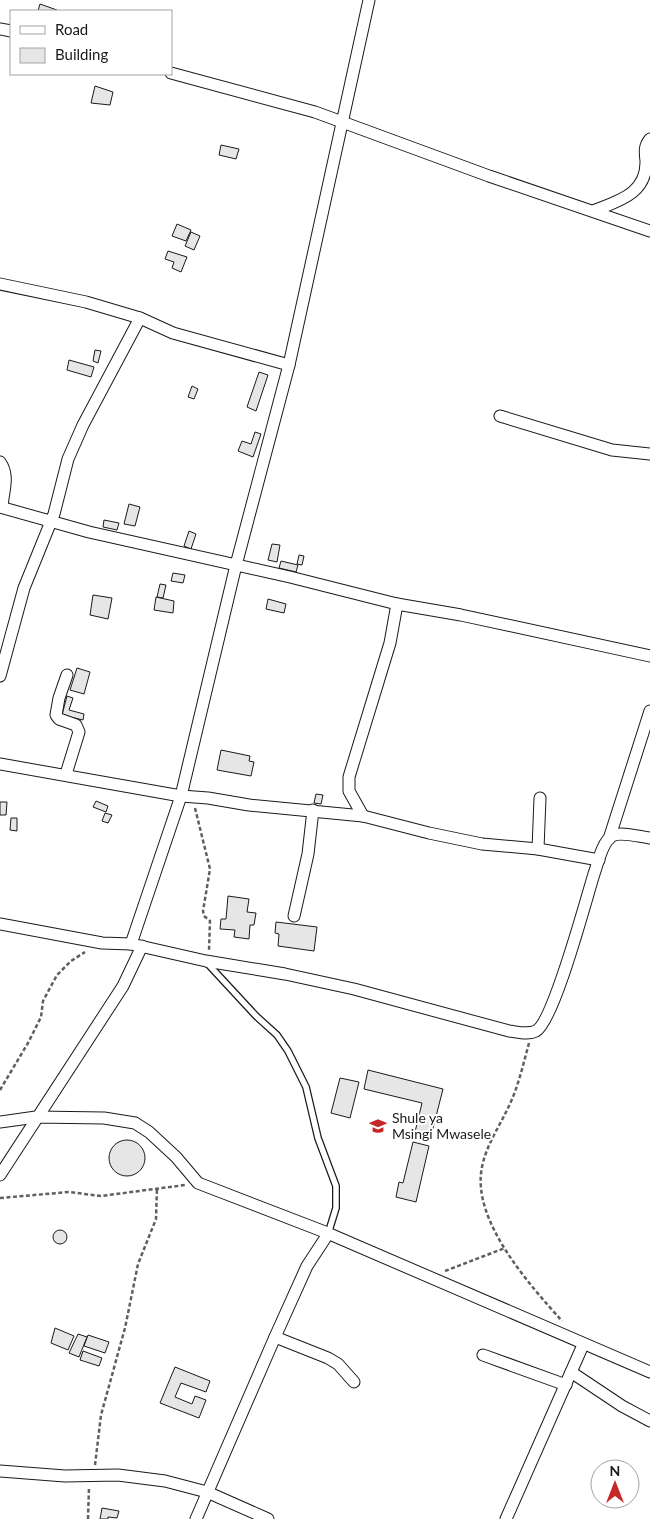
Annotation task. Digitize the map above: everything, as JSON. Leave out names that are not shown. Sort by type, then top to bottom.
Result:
[{"type":"street","points":[[0,1175],[123,986],[137,945],[180,796],[236,565],[289,365],[344,123],[369,0]]},
{"type":"street","points":[[172,73],[315,112],[650,230]]},
{"type":"street","points":[[593,211],[627,198],[638,188],[646,172],[645,149],[650,139]]},
{"type":"street","points":[[0,284],[86,302],[140,318],[173,333],[289,365]]},
{"type":"street","points":[[0,676],[24,588],[51,520],[68,459],[83,425],[140,318]]},
{"type":"street","points":[[500,416],[612,450],[650,454]]},
{"type":"street","points":[[0,462],[4,468],[6,478],[1,507],[89,532],[397,604],[461,615],[650,656]]},
{"type":"street","points":[[363,816],[349,791],[349,777],[390,643],[397,604]]},
{"type":"street","points":[[66,774],[79,732],[76,725],[59,719],[56,715],[59,698],[67,675]]},
{"type":"street","points":[[0,924],[102,943],[137,945],[207,961],[285,974],[354,989],[509,1031],[533,1032],[541,1027],[544,1022],[558,989],[650,710]]},
{"type":"street","points":[[0,764],[66,774],[180,796],[363,816],[465,840],[599,860]]},
{"type":"street","points":[[538,850],[540,798]]},
{"type":"street","points":[[294,916],[308,854],[313,810]]},
{"type":"street","points":[[609,839],[618,834],[650,838]]},
{"type":"street","points":[[0,1122],[36,1117],[104,1118],[136,1123],[149,1132],[176,1157],[198,1183],[328,1234],[583,1345],[650,1372]]},
{"type":"street","points":[[196,1519],[307,1266],[328,1234]]},
{"type":"street","points":[[275,1337],[328,1358],[338,1364],[354,1382]]},
{"type":"street","points":[[506,1519],[583,1345]]},
{"type":"street","points":[[483,1355],[566,1385]]},
{"type":"street","points":[[571,1372],[622,1406],[650,1421]]},
{"type":"street","points":[[0,1471],[65,1476],[118,1475],[165,1481],[207,1492],[268,1519]]},
{"type":"lane","points":[[207,961],[256,1016],[277,1035],[288,1051],[306,1087],[318,1138],[336,1186],[336,1208],[328,1234]]},
{"type":"path","points":[[193,797],[210,869],[203,911],[204,916],[210,921],[207,961]]},
{"type":"path","points":[[0,1090],[41,1017],[43,1001],[57,975],[71,960],[102,943]]},
{"type":"path","points":[[533,1032],[514,1092],[484,1158],[480,1176],[486,1208],[505,1248],[525,1279],[564,1323]]},
{"type":"path","points":[[0,1198],[68,1192],[101,1196],[198,1183]]},
{"type":"path","points":[[88,1519],[90,1476],[101,1415],[126,1328],[138,1264],[156,1219],[158,1188]]},
{"type":"path","points":[[430,1279],[505,1248]]},
{"type":"building","points":[[40,4],[57,10],[38,10]]},
{"type":"building","points":[[95,86],[113,92],[110,105],[91,103]]},
{"type":"building","points":[[221,145],[239,149],[236,159],[219,155]]},
{"type":"building","points":[[177,224],[191,230],[186,241],[172,236]]},
{"type":"building","points":[[191,232],[200,236],[194,250],[185,246]]},
{"type":"building","points":[[168,251],[187,257],[181,272],[172,268],[174,262],[165,259]]},
{"type":"building","points":[[95,350],[101,351],[98,363],[93,361]]},
{"type":"building","points":[[69,360],[94,367],[91,377],[67,370]]},
{"type":"building","points":[[259,372],[268,375],[256,411],[247,407]]},
{"type":"building","points":[[192,386],[198,389],[194,399],[188,397]]},
{"type":"building","points":[[255,432],[261,434],[253,457],[238,451],[242,441],[251,444]]},
{"type":"building","points":[[129,504],[140,507],[135,526],[124,524]]},
{"type":"building","points":[[104,520],[119,523],[117,530],[103,527]]},
{"type":"building","points":[[189,531],[196,534],[191,549],[184,546]]},
{"type":"building","points":[[272,544],[280,545],[277,562],[268,560]]},
{"type":"building","points":[[299,555],[304,556],[302,565],[297,564]]},
{"type":"building","points":[[281,561],[298,565],[296,572],[279,568]]},
{"type":"building","points":[[173,573],[185,575],[183,583],[171,581]]},
{"type":"building","points":[[160,584],[166,585],[163,598],[157,597]]},
{"type":"building","points":[[93,595],[112,598],[108,619],[90,615]]},
{"type":"building","points":[[156,597],[174,601],[173,613],[154,610]]},
{"type":"building","points":[[268,599],[286,604],[284,613],[266,609]]},
{"type":"building","points":[[77,668],[90,672],[84,694],[70,690]]},
{"type":"building","points":[[67,696],[73,698],[69,710],[84,714],[83,720],[62,715]]},
{"type":"building","points":[[221,750],[250,756],[249,761],[254,762],[251,776],[217,770]]},
{"type":"building","points":[[316,794],[323,795],[321,804],[314,803]]},
{"type":"building","points":[[96,801],[108,806],[106,812],[93,807]]},
{"type":"building","points":[[0,802],[7,802],[6,815],[0,815]]},
{"type":"building","points":[[105,813],[112,815],[108,823],[102,821]]},
{"type":"building","points":[[11,818],[17,818],[17,831],[10,830]]},
{"type":"building","points":[[228,896],[249,899],[247,912],[256,913],[254,925],[250,925],[249,939],[234,937],[235,930],[220,929],[221,919],[226,919]]},
{"type":"building","points":[[276,922],[317,927],[314,951],[278,946],[279,934],[275,933]]},
{"type":"building","points":[[368,1070],[443,1089],[431,1136],[415,1132],[422,1103],[364,1089]]},
{"type":"building","points":[[340,1078],[359,1082],[350,1118],[331,1113]]},
{"type":"building","points":[[127,1140],[140,1145],[145,1158],[140,1171],[127,1176],[114,1171],[109,1158],[114,1145]]},
{"type":"building","points":[[413,1142],[429,1146],[416,1202],[396,1197],[399,1182],[403,1183]]},
{"type":"building","points":[[57,1230],[63,1230],[67,1237],[63,1244],[57,1244],[53,1240],[53,1234]]},
{"type":"building","points":[[55,1328],[74,1336],[68,1350],[51,1343]]},
{"type":"building","points":[[78,1334],[87,1337],[79,1357],[69,1353]]},
{"type":"building","points":[[88,1335],[109,1342],[105,1353],[84,1346]]},
{"type":"building","points":[[83,1351],[102,1358],[99,1366],[80,1360]]},
{"type":"building","points":[[175,1367],[210,1381],[206,1392],[181,1383],[175,1397],[192,1404],[195,1396],[206,1400],[199,1418],[160,1403]]},
{"type":"building","points":[[102,1508],[119,1511],[117,1518],[108,1517],[108,1519],[100,1519]]},
{"type":"place","name":"Shule ya Msingi Mwasele","points":[[378,1126]]}]
